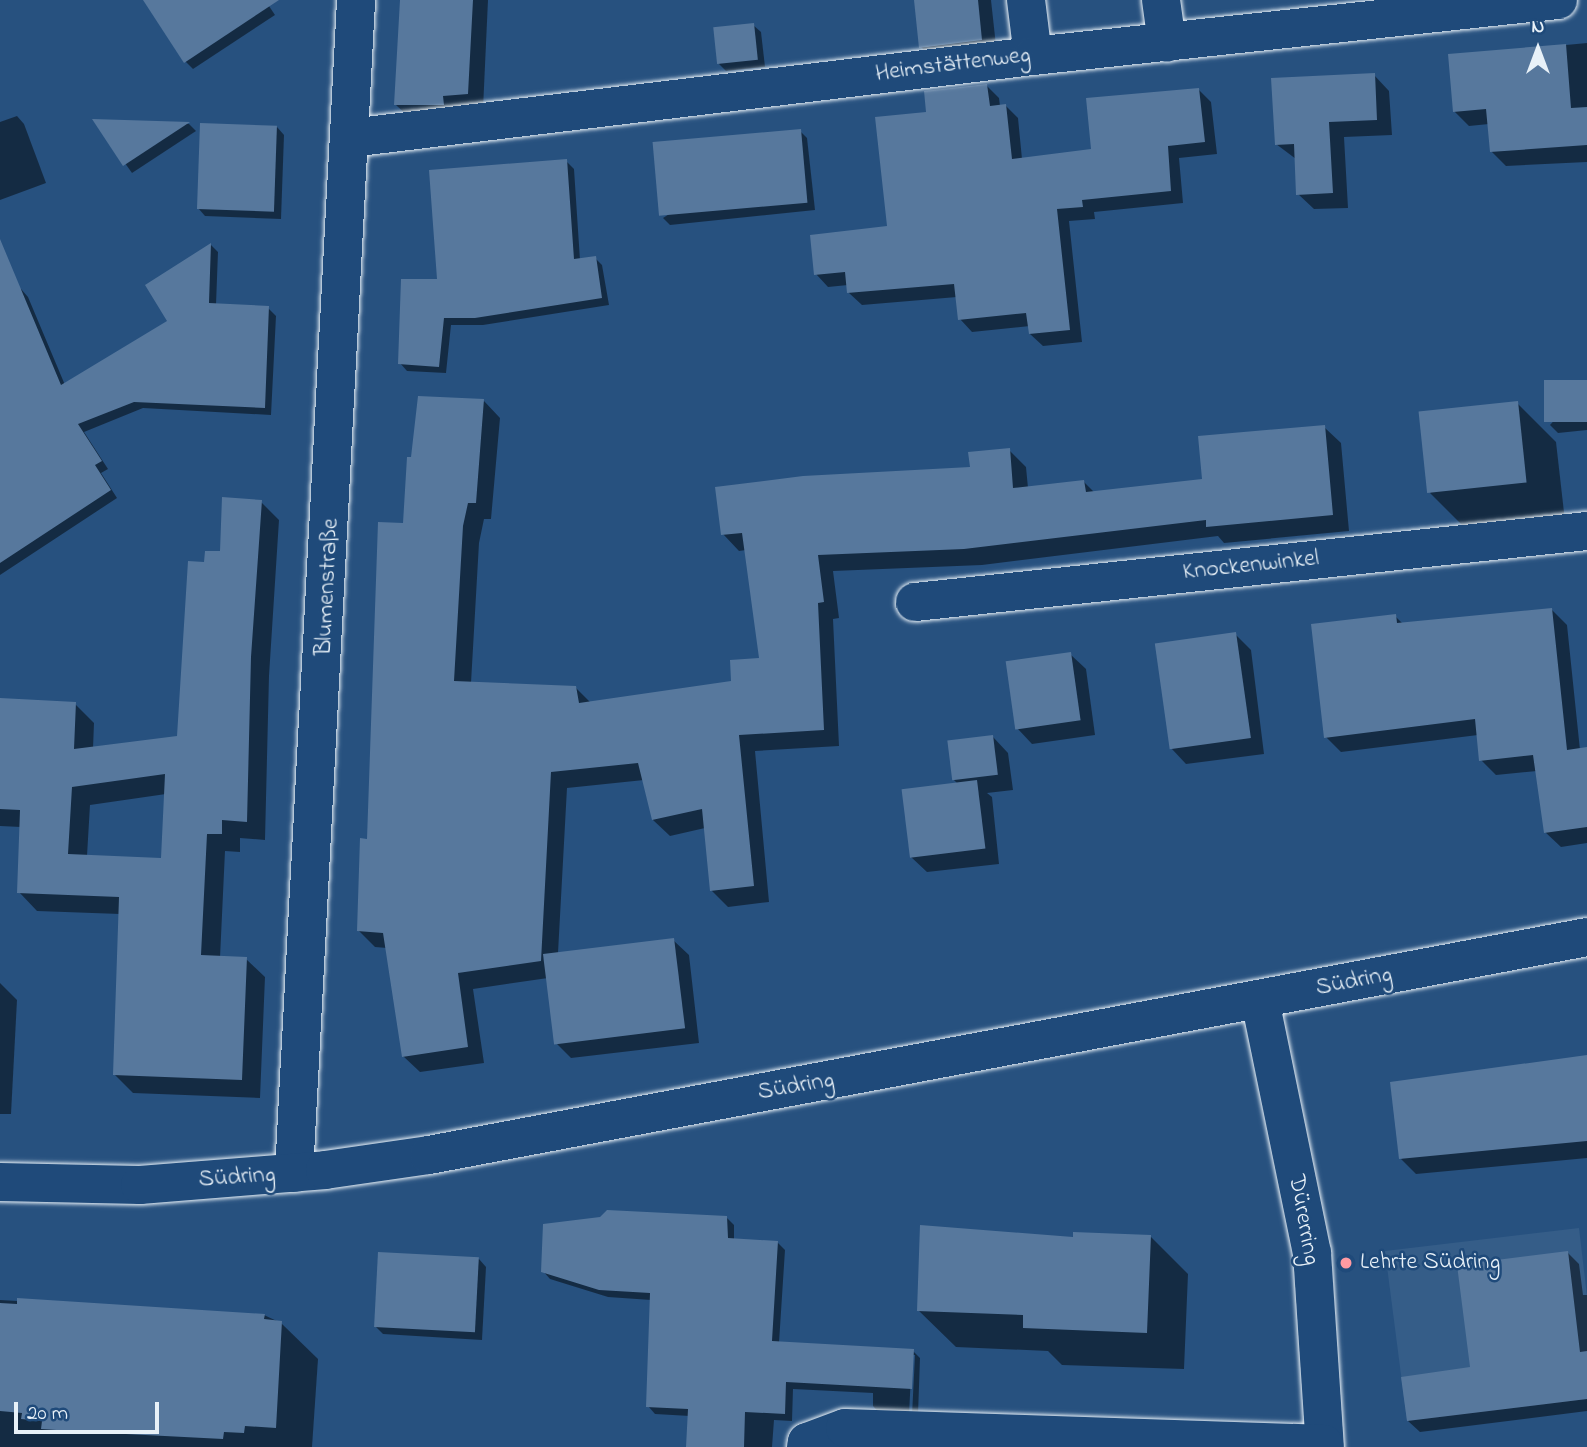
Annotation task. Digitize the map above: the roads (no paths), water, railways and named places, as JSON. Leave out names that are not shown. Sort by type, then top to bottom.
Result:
[{"type":"street","name":"Blumenstraße","points":[[294,1173],[356,0]]},
{"type":"street","points":[[1026,0],[1033,56]]},
{"type":"street","points":[[1161,0],[1167,43]]},
{"type":"street","name":"Heimstättenweg","points":[[350,138],[1033,56],[1558,0]]},
{"type":"street","name":"Knockenwinkel","points":[[915,602],[1587,531]]},
{"type":"street","name":"Südring","points":[[0,1182],[140,1185],[294,1173],[443,1152],[1587,937]]},
{"type":"street","name":"Dürerring","points":[[806,1447],[807,1442],[845,1428],[1324,1446],[1312,1254],[1260,1000]]},
{"type":"place","name":"Lehrte Südring","points":[[1346,1263]]}]
